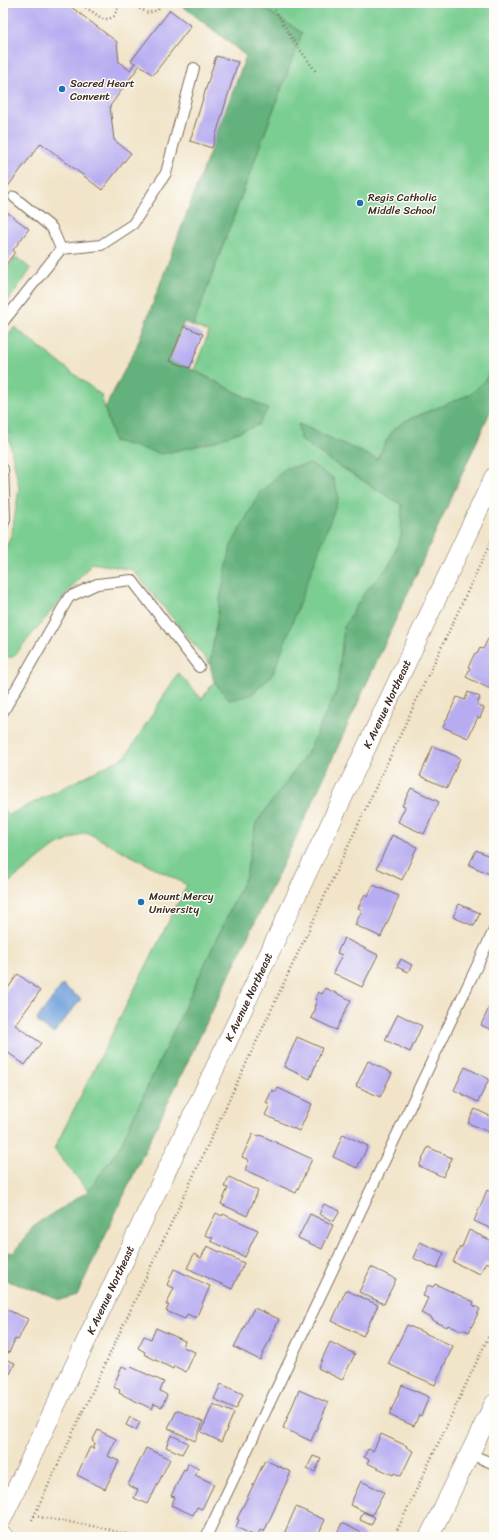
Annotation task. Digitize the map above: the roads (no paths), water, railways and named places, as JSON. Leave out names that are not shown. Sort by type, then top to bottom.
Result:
[{"type":"street","name":"K Avenue Northeast","points":[[3,1517],[494,477]]},
{"type":"street","points":[[429,1537],[494,1404]]},
{"type":"lane","points":[[3,322],[61,249],[101,245],[133,224],[166,173],[194,68]]},
{"type":"lane","points":[[14,197],[52,228],[61,249]]},
{"type":"lane","points":[[3,470],[5,519],[3,525]]},
{"type":"lane","points":[[3,712],[70,597],[97,584],[132,580],[199,667]]},
{"type":"lane","points":[[206,1537],[494,930]]},
{"type":"lane","points":[[470,1454],[494,1464]]},
{"type":"water","points":[[62,985],[81,999],[55,1032],[52,1033],[38,1022],[37,1019]]},
{"type":"place","name":"Sacred Heart Convent","points":[[62,89]]},
{"type":"place","name":"Regis Catholic Middle School","points":[[360,203]]},
{"type":"place","name":"Mount Mercy University","points":[[141,902]]}]
